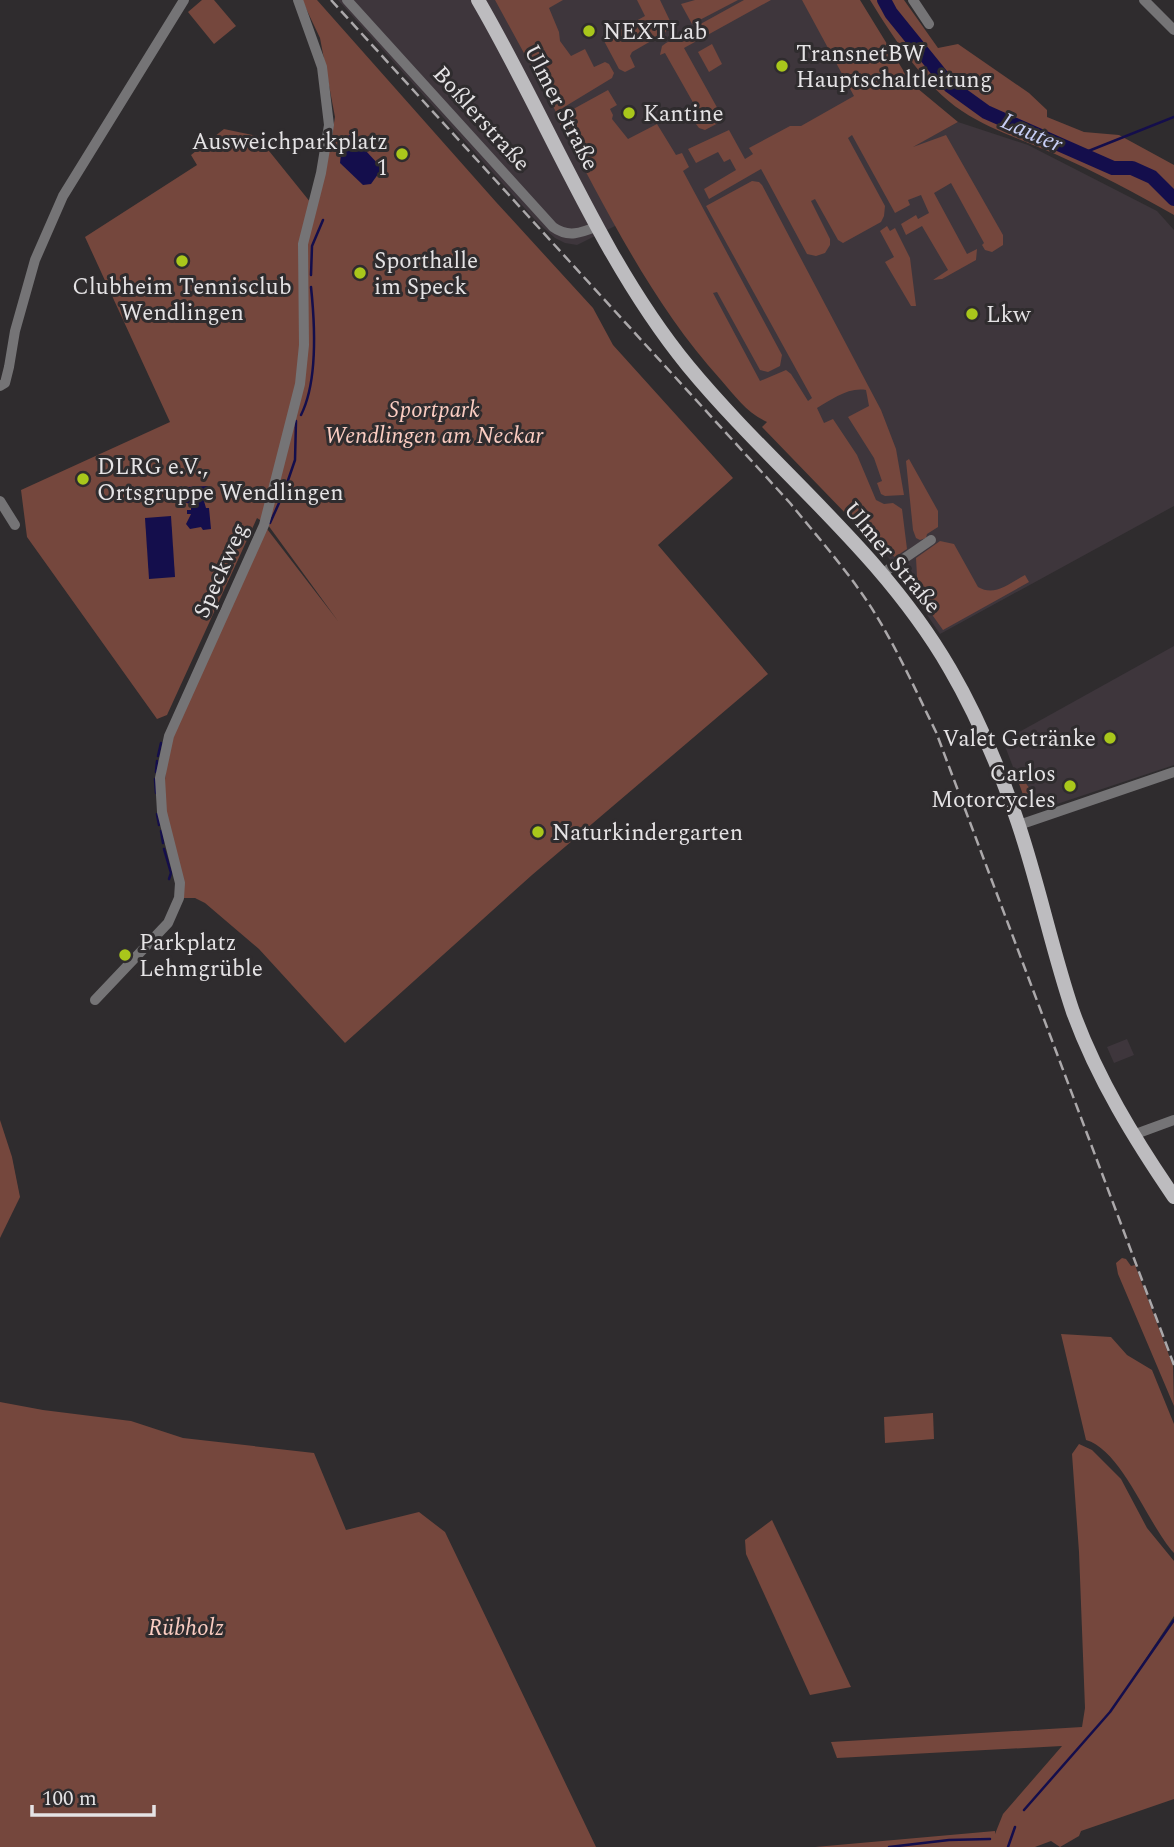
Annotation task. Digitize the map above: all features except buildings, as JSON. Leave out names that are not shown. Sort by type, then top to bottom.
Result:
[{"type":"main road","name":"Ulmer Straße","points":[[478,0],[523,80],[598,226],[645,304],[688,365],[736,419],[862,548],[910,608],[949,667],[985,734],[1019,825],[1052,946],[1075,1016],[1105,1083],[1133,1135],[1174,1197]]},
{"type":"street","points":[[0,386],[5,383],[15,331],[35,260],[63,196],[184,0]]},
{"type":"street","name":"Speckweg","points":[[95,1000],[168,923],[179,898],[180,883],[162,812],[160,778],[169,736],[264,525],[300,384],[304,345],[303,244],[321,173],[329,125],[322,67],[298,0]]},
{"type":"street","name":"Boßlerstraße","points":[[347,0],[553,227],[561,233],[572,235],[598,226]]},
{"type":"street","points":[[913,0],[929,24]]},
{"type":"street","points":[[1144,0],[1174,30]]},
{"type":"street","points":[[0,501],[15,525]]},
{"type":"street","points":[[883,573],[931,540]]},
{"type":"street","points":[[1019,825],[1174,772]]},
{"type":"street","points":[[1133,1135],[1174,1120]]},
{"type":"shaded area","points":[[338,0],[816,0],[905,151],[958,122],[1028,145],[1157,211],[1174,230],[1174,506],[940,634],[861,517],[617,225],[577,245],[555,238],[538,223]]},
{"type":"shaded area","points":[[349,135],[379,165],[381,170],[371,184],[363,185],[340,163],[342,144]]},
{"type":"shaded area","points":[[208,486],[209,499],[204,501],[206,508],[209,508],[211,529],[190,529],[186,524],[191,514],[187,514],[187,510],[191,510],[191,504],[165,498],[165,488]]},
{"type":"shaded area","points":[[171,516],[175,577],[149,579],[145,518]]},
{"type":"shaded area","points":[[1174,646],[1174,765],[1048,807],[1042,804],[1013,767],[1003,741]]},
{"type":"shaded area","points":[[1127,1039],[1134,1055],[1114,1063],[1107,1047]]},
{"type":"green space","points":[[202,0],[214,0],[236,26],[214,44],[188,12]]},
{"type":"green space","name":"Sportpark Wendlingen am Neckar","points":[[302,0],[317,0],[593,308],[613,345],[733,478],[658,545],[768,674],[532,875],[345,1043],[259,949],[205,903],[195,898],[179,898],[162,812],[169,736],[264,525],[338,621],[268,525],[257,518],[167,715],[157,719],[27,537],[21,490],[170,422],[85,237],[197,165],[191,155],[224,129],[257,136],[315,208],[335,117],[320,38]]},
{"type":"green space","points":[[495,0],[563,0],[549,8],[560,41],[571,56],[585,49],[594,67],[605,62],[609,64],[614,73],[612,78],[556,112]]},
{"type":"green space","points":[[637,0],[660,0],[671,23],[665,33],[632,52],[630,56],[635,67],[625,72],[619,69],[603,39],[645,16]]},
{"type":"green space","points":[[695,0],[738,0],[692,24],[681,4]]},
{"type":"green space","points":[[744,0],[771,0],[684,48],[724,120],[705,130],[696,124],[703,120],[665,53],[660,55],[662,46]]},
{"type":"green space","points":[[802,0],[860,0],[911,83],[958,122],[913,147],[946,135],[1003,235],[1003,245],[992,252],[985,250],[982,245],[984,243],[951,183],[934,193],[967,254],[977,249],[976,260],[942,279],[933,280],[948,270],[922,226],[906,235],[901,224],[916,215],[918,219],[929,213],[921,195],[908,200],[910,205],[895,213],[852,135],[848,138],[885,206],[884,216],[881,222],[843,243],[838,240],[815,199],[811,201],[830,239],[825,253],[816,256],[807,254],[761,169],[709,199],[704,189],[736,170],[730,159],[724,162],[718,152],[696,163],[688,149],[729,130],[745,159],[753,154],[749,148],[790,126],[801,126],[854,96]]},
{"type":"green space","points":[[870,0],[904,0],[938,48],[958,44],[1029,93],[1047,110],[1047,117],[1084,132],[1119,135],[1174,165],[1174,215],[1085,168],[962,111],[935,89],[923,75],[899,45]]},
{"type":"green space","points":[[712,44],[722,64],[709,72],[698,52]]},
{"type":"green space","points":[[608,90],[617,105],[610,109],[612,119],[628,139],[657,124],[676,155],[682,153],[689,167],[683,171],[782,355],[780,366],[768,372],[760,370],[717,292],[713,293],[760,381],[786,370],[808,401],[812,398],[706,206],[752,181],[762,185],[881,410],[896,449],[904,495],[885,496],[881,494],[877,483],[882,481],[874,458],[848,417],[869,406],[866,390],[846,392],[817,408],[824,423],[833,419],[857,455],[876,500],[884,504],[893,503],[902,509],[907,549],[895,557],[879,548],[762,427],[767,422],[747,409],[731,392],[696,350],[651,287],[557,118]]},
{"type":"green space","points":[[887,226],[890,231],[895,228],[910,258],[916,306],[911,306],[885,262],[894,257],[880,231]]},
{"type":"green space","points":[[909,459],[938,511],[938,527],[920,540],[916,538],[913,530],[906,461]]},
{"type":"green space","points":[[940,541],[954,544],[978,587],[984,590],[996,590],[1025,575],[1029,582],[943,630],[918,595],[916,558]]},
{"type":"green space","points":[[1013,767],[1042,804],[1048,807],[1026,803]]},
{"type":"green space","points":[[0,1120],[12,1157],[20,1197],[0,1238]]},
{"type":"green space","points":[[1122,1258],[1131,1266],[1135,1265],[1173,1366],[1174,1406],[1118,1274],[1116,1263]]},
{"type":"green space","points":[[1061,1334],[1111,1337],[1127,1355],[1152,1370],[1174,1424],[1174,1553],[1123,1473],[1099,1447],[1086,1440]]},
{"type":"green space","name":"Rübholz","points":[[0,1402],[131,1421],[183,1438],[314,1453],[346,1530],[419,1512],[445,1532],[596,1847],[0,1847]]},
{"type":"green space","points":[[933,1413],[934,1439],[885,1443],[884,1417]]},
{"type":"green space","points":[[1079,1444],[1092,1450],[1121,1479],[1147,1528],[1174,1561],[1174,1616],[1131,1681],[1174,1619],[1174,1799],[1081,1831],[1079,1836],[1060,1847],[1051,1841],[1035,1847],[815,1847],[995,1831],[995,1834],[1003,1814],[1062,1746],[837,1758],[831,1742],[1082,1727],[1085,1708],[1072,1454]]},
{"type":"green space","points":[[772,1520],[851,1687],[810,1695],[746,1554],[745,1540]]},
{"type":"waterway","name":"Lauter","points":[[884,0],[891,13],[950,86],[986,112],[1113,168],[1132,168],[1152,177],[1174,199]]},
{"type":"waterway","points":[[1081,154],[1174,117]]},
{"type":"waterway","points":[[311,275],[312,246],[323,220]]},
{"type":"waterway","points":[[301,415],[313,370],[311,287]]},
{"type":"waterway","points":[[270,523],[295,460],[296,421]]},
{"type":"waterway","points":[[158,756],[161,743]]},
{"type":"waterway","points":[[156,772],[157,761]]},
{"type":"waterway","points":[[155,779],[156,793]]},
{"type":"waterway","points":[[157,814],[159,825]]},
{"type":"waterway","points":[[161,831],[163,843]]},
{"type":"waterway","points":[[164,849],[171,873],[169,879]]},
{"type":"waterway","points":[[1024,1810],[1110,1712],[1174,1620]]},
{"type":"waterway","points":[[1008,1847],[1015,1827]]},
{"type":"waterway","points":[[889,1847],[949,1840],[990,1839]]},
{"type":"railway","points":[[331,0],[790,503],[831,552],[869,604],[936,732],[1174,1365]]},
{"type":"place","name":"NEXTLab","points":[[589,31]]},
{"type":"place","name":"TransnetBW Hauptschaltleitung","points":[[782,66]]},
{"type":"place","name":"Kantine","points":[[629,113]]},
{"type":"place","name":"Ausweichparkplatz 1","points":[[402,154]]},
{"type":"place","name":"Clubheim Tennisclub Wendlingen","points":[[182,261]]},
{"type":"place","name":"Sporthalle im Speck","points":[[360,273]]},
{"type":"place","name":"Lkw","points":[[972,314]]},
{"type":"place","name":"DLRG e.V., Ortsgruppe Wendlingen","points":[[83,479]]},
{"type":"place","name":"Valet Getränke","points":[[1110,738]]},
{"type":"place","name":"Carlos Motorcycles","points":[[1070,786]]},
{"type":"place","name":"Naturkindergarten","points":[[538,832]]},
{"type":"place","name":"Parkplatz Lehmgrüble","points":[[125,955]]}]
